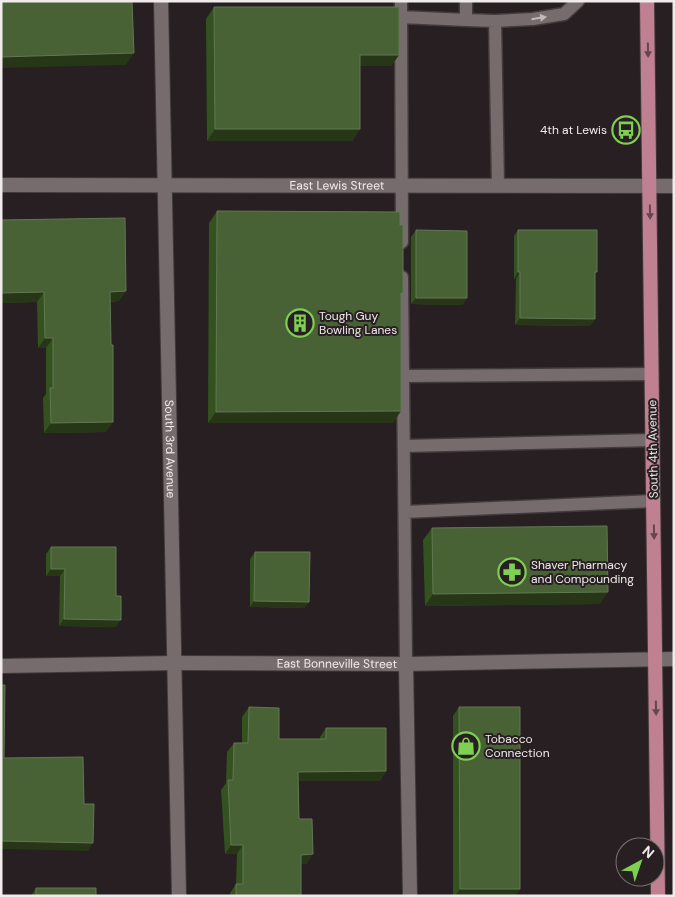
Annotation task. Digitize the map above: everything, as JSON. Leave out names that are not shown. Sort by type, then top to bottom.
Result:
[{"type":"main road","name":"South 4th Avenue","points":[[648,1],[658,896]]},
{"type":"street","name":"South 3rd Avenue","points":[[161,1],[179,896]]},
{"type":"street","name":"East Lewis Street","points":[[1,185],[674,186]]},
{"type":"street","name":"East Bonneville Street","points":[[1,666],[174,663],[406,664],[674,659]]},
{"type":"street","points":[[406,664],[410,896]]},
{"type":"lane","points":[[401,1],[406,664]]},
{"type":"lane","points":[[466,1],[466,20]]},
{"type":"lane","points":[[401,17],[495,21],[532,19],[564,14],[578,1]]},
{"type":"lane","points":[[495,21],[498,185]]},
{"type":"lane","points":[[403,376],[652,374]]},
{"type":"lane","points":[[404,446],[652,440]]},
{"type":"lane","points":[[405,512],[654,501]]},
{"type":"building","points":[[1,1],[132,1],[134,53],[1,57]]},
{"type":"building","points":[[214,7],[399,7],[399,55],[360,55],[360,129],[215,129]]},
{"type":"building","name":"Tough Guy Bowling Lanes","points":[[217,211],[400,212],[400,225],[403,225],[401,411],[216,412]]},
{"type":"building","points":[[125,218],[126,291],[110,292],[111,345],[113,345],[113,422],[51,423],[50,388],[53,388],[53,338],[45,338],[44,292],[1,293],[1,220]]},
{"type":"building","points":[[416,230],[467,231],[467,298],[416,298]]},
{"type":"building","points":[[518,230],[597,230],[595,319],[520,318]]},
{"type":"building","name":"Shaver Pharmacy and Compounding","points":[[607,526],[608,592],[433,594],[432,528]]},
{"type":"building","points":[[51,547],[116,547],[116,596],[121,596],[121,620],[64,619],[65,569],[51,569]]},
{"type":"building","points":[[255,552],[310,552],[309,602],[254,601]]},
{"type":"building","points":[[1,685],[5,685],[4,758],[83,757],[84,804],[94,804],[93,843],[1,841]]},
{"type":"building","points":[[249,707],[279,708],[279,739],[326,739],[326,728],[386,728],[386,771],[298,772],[299,819],[312,819],[313,854],[301,855],[301,896],[236,896],[236,884],[243,884],[243,845],[231,845],[228,780],[233,780],[234,743],[248,743]]},
{"type":"building","points":[[459,707],[520,707],[520,889],[460,889]]},
{"type":"building","points":[[36,888],[96,888],[96,896],[36,896]]},
{"type":"place","name":"4th at Lewis","points":[[626,130]]},
{"type":"place","name":"Tough Guy Bowling Lanes","points":[[300,323]]},
{"type":"place","name":"Shaver Pharmacy and Compounding","points":[[512,572]]},
{"type":"place","name":"Tobacco Connection","points":[[466,746]]}]
